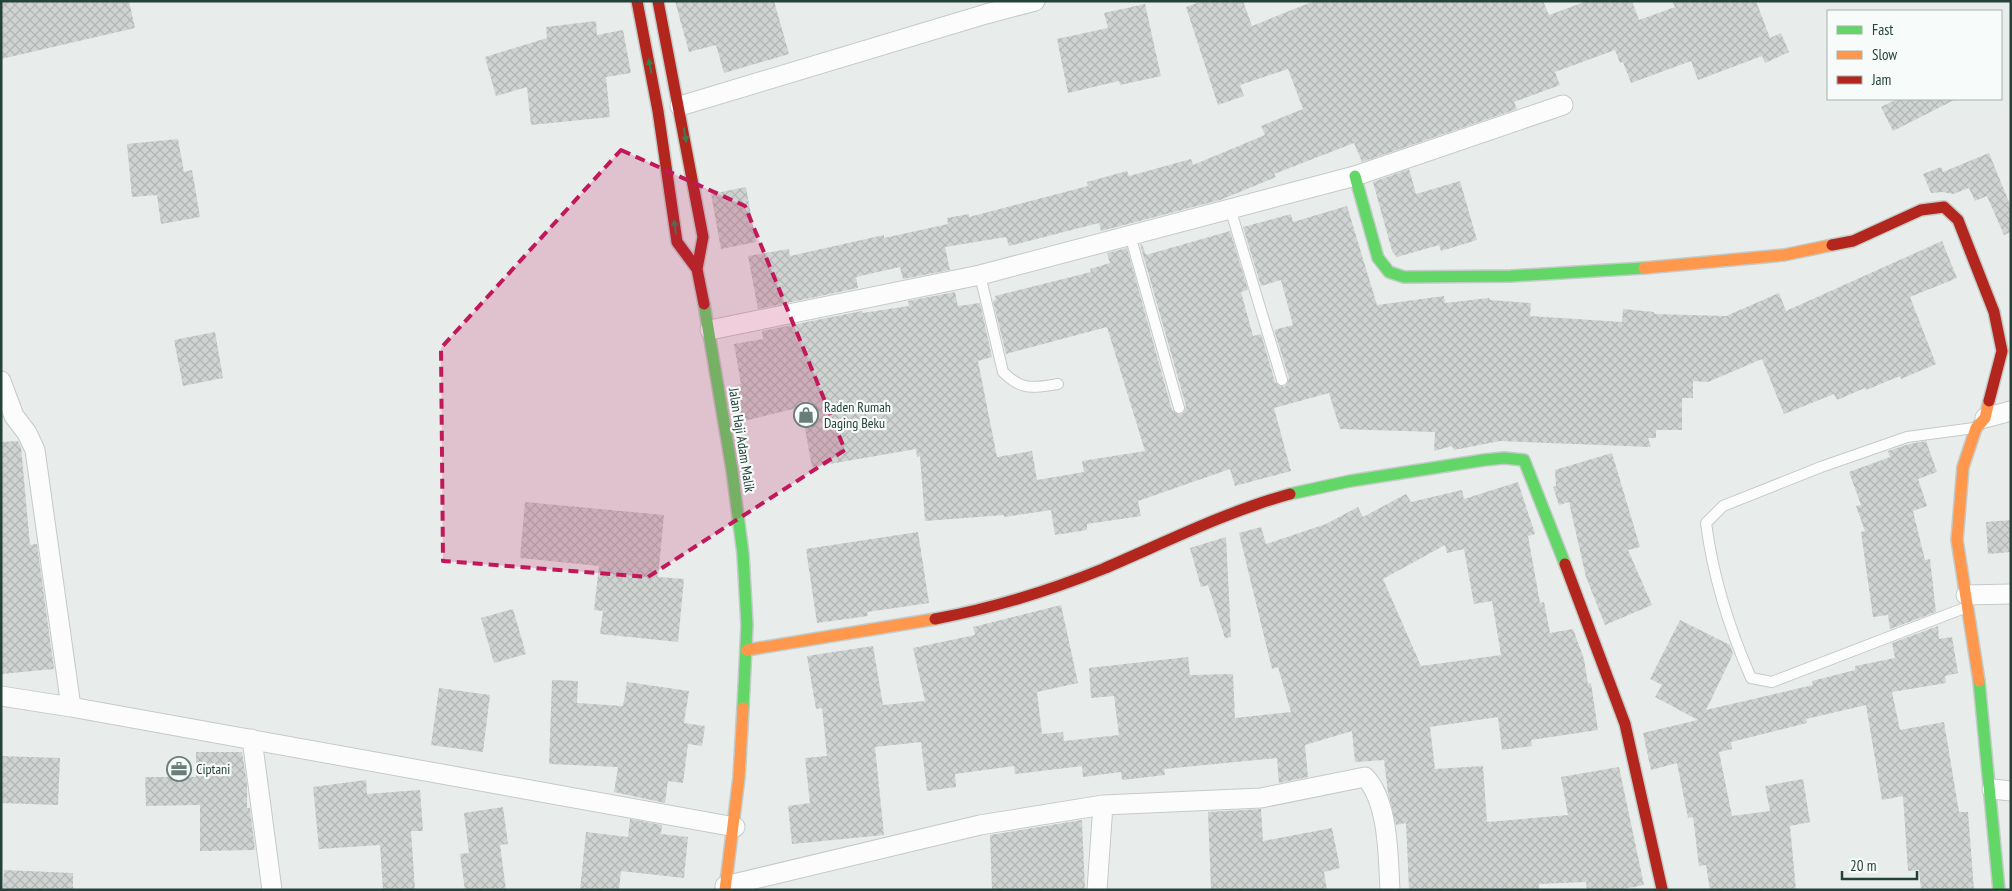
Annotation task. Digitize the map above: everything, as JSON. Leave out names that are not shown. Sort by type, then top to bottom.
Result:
[{"type":"street","points":[[637,1],[658,111],[677,242],[697,269]]},
{"type":"street","name":"Jalan Haji Adam Malik","points":[[658,1],[680,106],[704,237],[697,269],[710,330],[743,554],[746,650],[735,826],[725,888]]},
{"type":"street","points":[[680,106],[977,16],[1035,1]]},
{"type":"street","points":[[710,330],[980,275],[1355,176],[1562,105]]},
{"type":"street","points":[[1355,176],[1378,258],[1389,272],[1404,276],[1511,276],[1662,267],[1784,256],[1853,241],[1921,210],[1944,207],[1958,220],[1994,312],[2002,352],[1980,423],[1963,467],[1957,540],[1982,697],[1992,789],[1999,890]]},
{"type":"street","points":[[1,381],[14,416],[27,433],[35,450],[71,706]]},
{"type":"street","points":[[1980,423],[2011,411]]},
{"type":"street","points":[[746,650],[928,621],[1007,603],[1079,578],[1260,504],[1308,491],[1392,473],[1447,467],[1485,459],[1511,457],[1524,460],[1530,471],[1625,724],[1664,889],[1652,890]]},
{"type":"street","points":[[1967,601],[2011,594]]},
{"type":"street","points":[[1,696],[71,706],[735,826]]},
{"type":"street","points":[[252,739],[272,890]]},
{"type":"street","points":[[725,888],[980,825],[1103,805],[1261,798],[1365,777],[1373,786],[1385,826],[1390,890]]},
{"type":"street","points":[[1992,789],[2011,790]]},
{"type":"street","points":[[1097,890],[1103,805]]},
{"type":"lane","points":[[1230,208],[1282,380]]},
{"type":"lane","points":[[1130,235],[1179,408]]},
{"type":"lane","points":[[980,275],[1003,372],[1014,383],[1032,388],[1058,384]]},
{"type":"lane","points":[[1967,601],[1772,682],[1751,678],[1737,646],[1711,562],[1706,523],[1723,506],[1821,467],[1907,437],[1980,423]]},
{"type":"highlighted area","points":[[621,150],[745,206],[845,450],[648,577],[443,561],[441,348]]},
{"type":"building","points":[[1,1],[129,1],[135,28],[1,59]]},
{"type":"building","points":[[675,1],[774,1],[789,54],[724,73],[716,45],[689,52]]},
{"type":"building","points":[[1202,1],[1243,1],[1252,26],[1314,1],[1543,1],[1549,15],[1587,1],[1632,1],[1639,20],[1675,7],[1672,1],[1756,1],[1770,38],[1781,33],[1789,52],[1765,63],[1762,56],[1698,80],[1691,61],[1631,83],[1623,62],[1620,63],[1615,50],[1555,72],[1560,85],[1514,102],[1517,109],[1362,162],[1354,143],[1274,174],[1276,177],[1220,200],[1101,231],[1099,223],[1009,246],[1006,237],[945,247],[950,270],[903,279],[900,267],[856,277],[858,288],[758,309],[748,256],[789,249],[790,256],[884,235],[884,238],[948,224],[947,218],[969,214],[969,217],[1088,186],[1087,182],[1127,171],[1129,176],[1191,159],[1193,165],[1265,135],[1261,126],[1303,109],[1288,69],[1240,85],[1244,96],[1218,105],[1186,7]]},
{"type":"building","points":[[1145,4],[1161,76],[1120,85],[1119,81],[1068,93],[1057,39],[1108,28],[1104,13]]},
{"type":"building","points":[[596,21],[597,35],[623,30],[631,73],[606,77],[610,117],[531,125],[527,87],[496,96],[485,57],[547,38],[546,27]]},
{"type":"building","points":[[1895,100],[1954,100],[1893,131],[1881,107]]},
{"type":"building","points":[[178,139],[184,172],[192,170],[200,217],[161,224],[157,195],[132,197],[127,144]]},
{"type":"building","points":[[1989,153],[2011,207],[2011,232],[2004,235],[1987,196],[1975,201],[1969,188],[1953,194],[1931,193],[1923,174],[1941,167],[1943,172]]},
{"type":"building","points":[[1409,169],[1416,194],[1460,181],[1477,240],[1441,251],[1439,245],[1397,257],[1392,251],[1373,182]]},
{"type":"building","points":[[746,187],[756,242],[721,249],[711,194]]},
{"type":"building","points":[[1347,206],[1377,305],[1444,296],[1445,303],[1489,298],[1490,300],[1531,303],[1530,316],[1622,322],[1623,309],[1654,312],[1654,314],[1726,316],[1779,293],[1786,311],[1942,241],[1957,278],[1910,297],[1936,364],[1901,379],[1900,376],[1837,400],[1834,394],[1784,414],[1762,359],[1708,382],[1693,381],[1693,398],[1682,398],[1682,430],[1656,430],[1656,438],[1648,438],[1651,447],[1500,441],[1454,450],[1452,446],[1434,451],[1435,432],[1340,429],[1329,393],[1274,408],[1291,471],[1235,486],[1230,469],[1138,501],[1141,516],[1087,524],[1087,530],[1055,535],[1051,510],[1004,517],[1004,515],[925,521],[920,456],[917,457],[916,449],[812,467],[801,407],[740,422],[735,386],[741,384],[734,344],[763,339],[762,331],[862,311],[862,313],[909,306],[908,301],[955,292],[958,306],[980,303],[992,357],[978,361],[997,457],[1032,451],[1037,480],[1084,472],[1082,461],[1145,451],[1107,327],[1006,354],[993,301],[996,300],[995,296],[1091,272],[1090,269],[1110,263],[1107,253],[1127,248],[1172,410],[1180,415],[1184,412],[1186,406],[1140,244],[1142,244],[1146,255],[1230,231],[1248,290],[1241,292],[1253,336],[1261,334],[1275,382],[1284,387],[1289,378],[1274,330],[1293,325],[1281,280],[1261,286],[1243,227],[1291,214],[1293,222]]},
{"type":"building","points":[[215,332],[223,378],[183,386],[174,340]]},
{"type":"building","points":[[18,441],[21,447],[30,545],[37,544],[54,669],[1,674],[1,442]]},
{"type":"building","points":[[1926,441],[1937,472],[1918,479],[1927,506],[1913,511],[1925,560],[1930,559],[1936,612],[1890,629],[1888,615],[1873,617],[1861,532],[1865,531],[1856,506],[1861,505],[1849,472],[1890,457],[1888,451]]},
{"type":"building","points":[[1612,453],[1640,547],[1628,550],[1652,605],[1605,625],[1586,577],[1569,502],[1559,505],[1553,487],[1556,486],[1555,470]]},
{"type":"building","points":[[1518,482],[1535,534],[1528,536],[1540,603],[1544,602],[1550,633],[1573,629],[1584,659],[1588,684],[1591,683],[1598,730],[1531,740],[1532,746],[1502,750],[1498,717],[1430,727],[1435,769],[1483,766],[1487,822],[1568,815],[1561,777],[1619,767],[1644,885],[1617,890],[1587,890],[1586,882],[1539,884],[1539,890],[1409,890],[1406,823],[1396,825],[1388,793],[1384,760],[1355,762],[1352,731],[1305,745],[1308,777],[1279,783],[1277,758],[1164,769],[1165,775],[1122,780],[1121,772],[1083,777],[1082,766],[1015,774],[1014,766],[955,774],[956,787],[927,791],[921,742],[875,747],[884,835],[792,844],[788,806],[810,803],[805,758],[827,756],[822,708],[816,709],[807,656],[873,646],[883,705],[925,701],[913,648],[975,635],[973,627],[1061,605],[1078,683],[1037,692],[1042,734],[1063,732],[1064,741],[1119,735],[1114,696],[1091,698],[1089,668],[1188,657],[1190,675],[1233,674],[1235,718],[1291,712],[1278,667],[1272,669],[1239,533],[1261,527],[1266,544],[1326,524],[1358,507],[1363,517],[1406,494],[1411,502],[1462,490],[1464,499]],"holes":[[[1445,545],[1447,553],[1464,549],[1474,604],[1492,601],[1501,655],[1421,666],[1383,579]]]},
{"type":"building","points":[[525,502],[664,515],[658,577],[684,579],[678,642],[600,634],[603,611],[594,610],[599,566],[520,558]]},
{"type":"building","points":[[2011,520],[2011,552],[1988,554],[1986,522]]},
{"type":"building","points":[[918,532],[929,603],[867,612],[868,616],[817,623],[806,549]]},
{"type":"building","points":[[1226,537],[1231,637],[1225,638],[1208,585],[1201,587],[1190,548]]},
{"type":"building","points":[[513,609],[526,654],[494,663],[481,618]]},
{"type":"building","points":[[1680,620],[1730,645],[1733,654],[1706,710],[1813,685],[1812,681],[1855,670],[1855,666],[1895,658],[1892,643],[1938,626],[1939,639],[1952,637],[1958,673],[1945,676],[1946,683],[1892,692],[1900,730],[1944,722],[1959,812],[1968,812],[1974,890],[1921,890],[1919,870],[1908,871],[1903,796],[1882,800],[1866,705],[1806,719],[1807,723],[1731,742],[1732,749],[1719,752],[1732,816],[1770,811],[1765,786],[1803,779],[1810,822],[1790,826],[1796,890],[1710,890],[1706,865],[1699,866],[1693,817],[1688,818],[1677,763],[1651,770],[1643,733],[1698,720],[1655,697],[1662,685],[1650,679]]},
{"type":"building","points":[[552,680],[578,681],[577,703],[623,706],[627,682],[689,691],[684,723],[705,726],[702,746],[688,744],[683,783],[668,781],[665,803],[614,792],[618,767],[549,764]]},
{"type":"building","points":[[439,688],[490,695],[483,752],[431,745]]},
{"type":"building","points":[[196,752],[242,752],[247,784],[247,808],[250,808],[255,850],[200,851],[200,805],[146,806],[145,777],[196,777]]},
{"type":"building","points":[[1,756],[60,758],[58,805],[1,803]]},
{"type":"building","points":[[366,780],[367,794],[420,790],[423,831],[411,831],[415,890],[383,890],[380,845],[319,849],[313,787]]},
{"type":"building","points":[[503,807],[508,844],[500,845],[506,890],[465,890],[460,854],[469,853],[464,813]]},
{"type":"building","points":[[1261,809],[1263,841],[1332,828],[1340,868],[1324,872],[1327,890],[1211,890],[1208,812]]},
{"type":"building","points":[[630,819],[662,825],[661,834],[688,837],[684,878],[621,871],[619,890],[580,890],[586,832],[628,837]]},
{"type":"building","points":[[1082,820],[1085,890],[992,890],[990,835]]},
{"type":"building","points":[[4,870],[73,873],[73,890],[3,890]]},
{"type":"traffic: fast","points":[[1355,176],[1378,258],[1389,272],[1404,277],[1511,276],[1644,268]]},
{"type":"traffic: fast","points":[[704,304],[732,470],[743,554],[747,625],[743,708]]},
{"type":"traffic: fast","points":[[1290,494],[1350,481],[1484,460],[1504,458],[1524,460],[1565,564]]},
{"type":"traffic: fast","points":[[1979,681],[1999,890]]},
{"type":"traffic: slow","points":[[1644,268],[1784,255],[1832,245]]},
{"type":"traffic: slow","points":[[1979,681],[1957,540],[1963,467],[1976,428],[1985,418],[1989,401]]},
{"type":"traffic: slow","points":[[747,650],[935,619]]},
{"type":"traffic: slow","points":[[725,890],[739,777],[743,708]]},
{"type":"traffic: jam","points":[[637,1],[658,111],[677,242],[697,269]]},
{"type":"traffic: jam","points":[[658,1],[703,237],[697,269],[704,304]]},
{"type":"traffic: jam","points":[[1832,245],[1853,241],[1921,210],[1944,207],[1958,220],[1994,312],[2002,351],[1989,401]]},
{"type":"traffic: jam","points":[[935,619],[999,604],[1062,585],[1195,528],[1290,494]]},
{"type":"traffic: jam","points":[[1565,564],[1625,724],[1662,889]]},
{"type":"place","name":"Raden Rumah Daging Beku","points":[[806,415]]},
{"type":"place","name":"Ciptani","points":[[179,769]]}]
